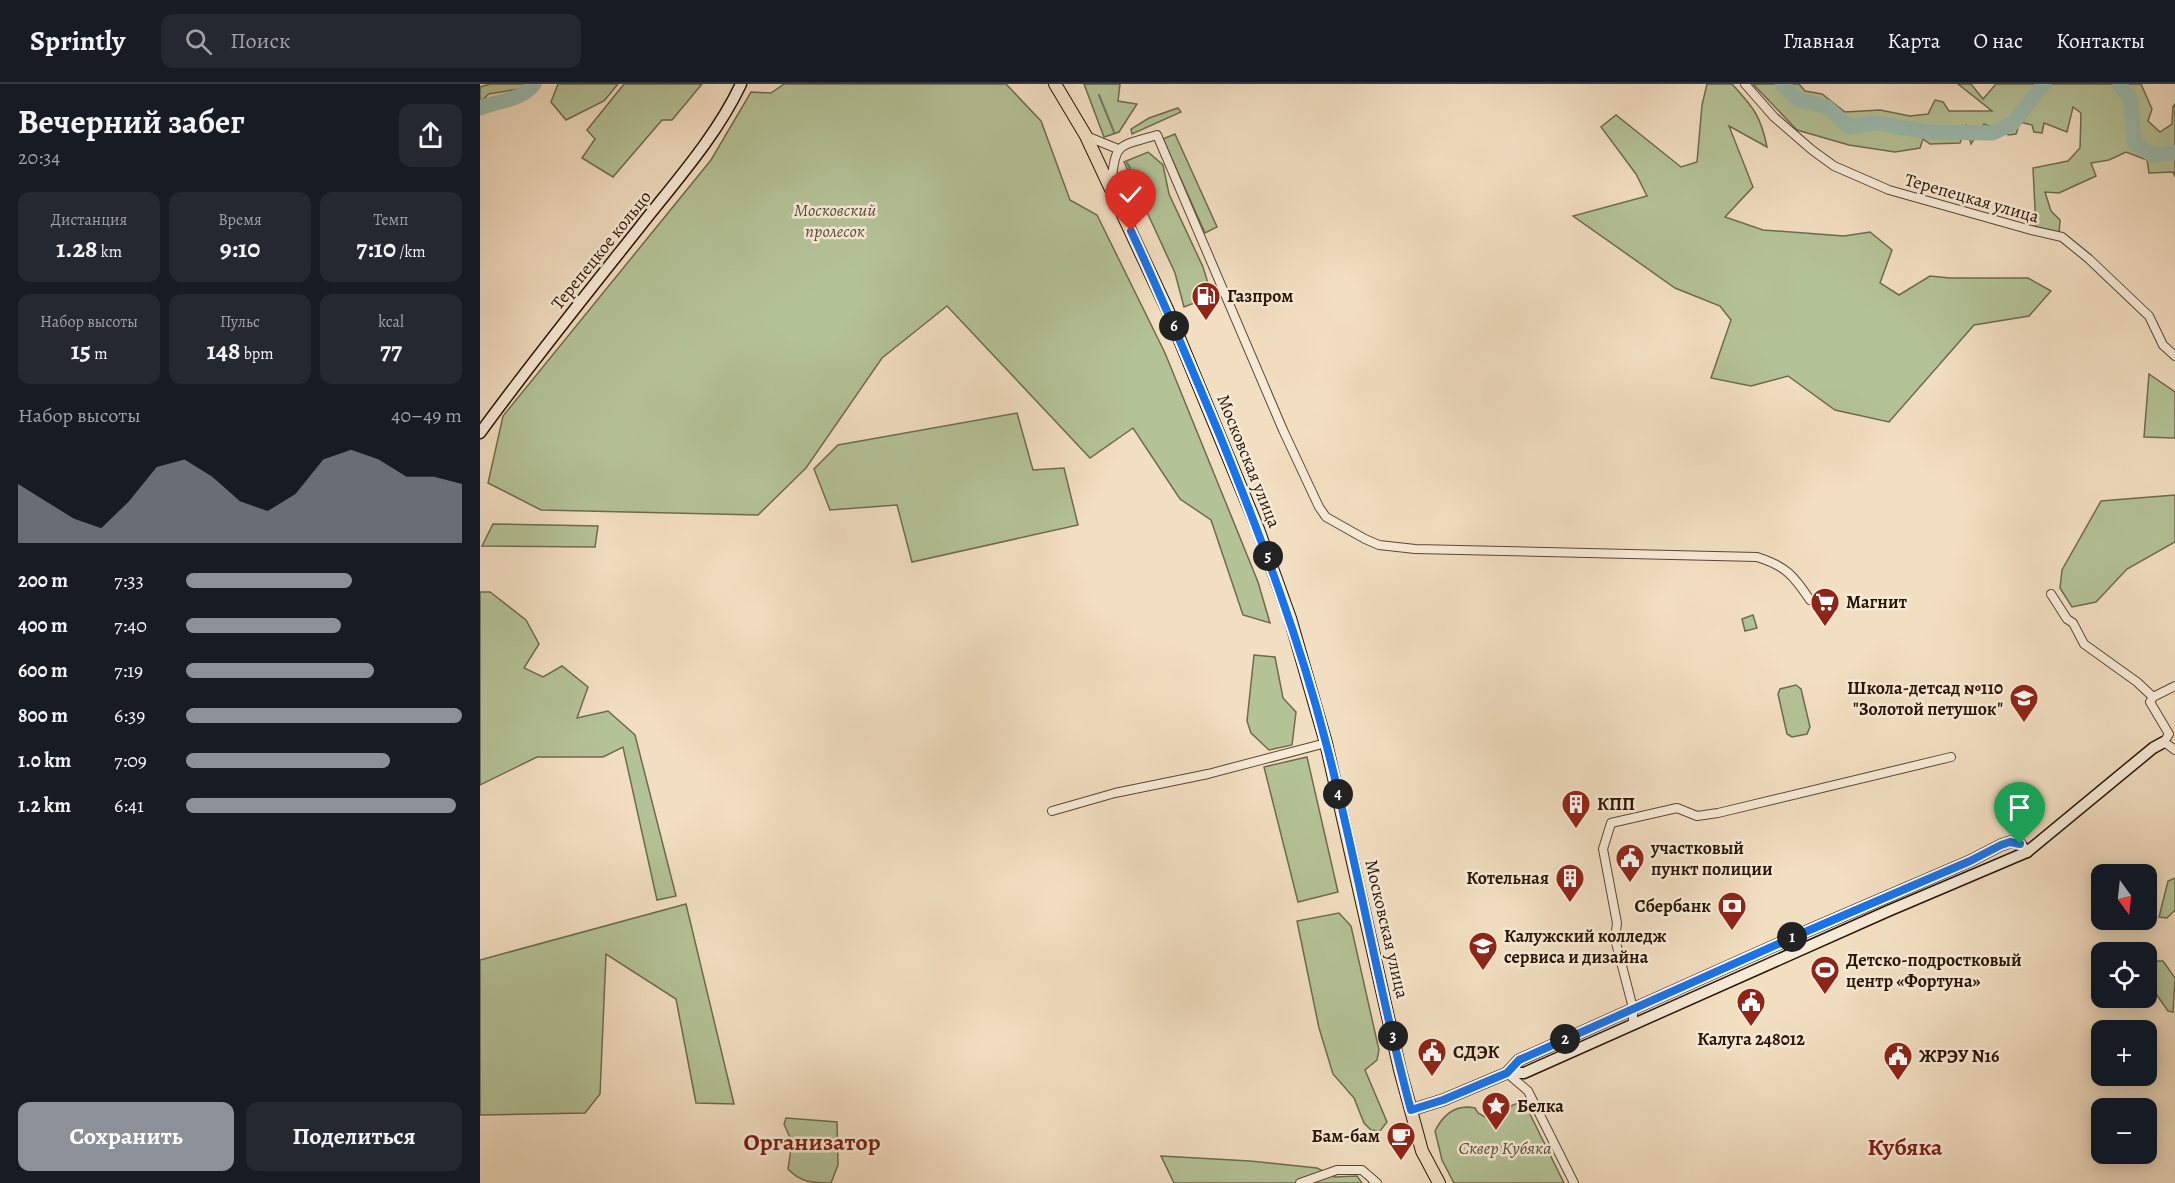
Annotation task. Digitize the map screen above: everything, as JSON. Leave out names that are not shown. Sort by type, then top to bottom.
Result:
[{"type":"main road","name":"Московская улица","points":[[1055,84],[1086,136],[1171,318],[1258,529],[1290,618],[1326,743],[1411,1110],[1422,1151],[1439,1183]]},
{"type":"street","name":"Терепецкое кольцо","points":[[480,433],[528,368],[700,152],[734,100],[741,84]]},
{"type":"street","name":"Терепецкая улица","points":[[1745,84],[1774,117],[1834,166],[1889,190],[2031,231],[2062,237],[2149,316],[2163,345],[2175,356]]},
{"type":"street","points":[[1110,188],[1118,149],[1157,135],[1283,430],[1316,501],[1326,517],[1379,544],[1415,549],[1757,558],[1775,562],[1787,570],[1810,600]]},
{"type":"street","points":[[1086,136],[1118,149]]},
{"type":"street","points":[[2052,594],[2067,619],[2073,623],[2084,644],[2137,682],[2153,697]]},
{"type":"street","points":[[1507,1073],[1524,1074],[2027,852],[2153,748],[2164,742],[2169,734],[2150,702],[2153,697],[2175,686]]},
{"type":"street","points":[[2164,742],[2175,750]]},
{"type":"street","points":[[1052,811],[1114,793],[1208,774],[1326,743]]},
{"type":"street","points":[[1633,1024],[1633,1008],[1615,939],[1617,923],[1602,849],[1611,823],[1677,808],[1697,816],[1718,813],[1951,757]]},
{"type":"street","points":[[1411,1110],[1443,1100],[1507,1073],[1519,1060],[1970,861],[2001,845],[2010,842],[2020,844],[2027,852]]},
{"type":"street","points":[[1507,1073],[1528,1090],[1574,1183]]},
{"type":"street","points":[[1300,1183],[1337,1170],[1362,1170],[1377,1183]]},
{"type":"green space","points":[[490,84],[526,84],[524,88],[489,94],[480,102],[480,87]]},
{"type":"green space","points":[[558,84],[618,84],[604,101],[566,120],[551,102]]},
{"type":"green space","points":[[624,84],[702,84],[672,120],[662,120],[613,177],[582,158],[595,139],[587,130]]},
{"type":"green space","name":"Московский пролесок","points":[[784,84],[1006,84],[1041,121],[1070,200],[1097,215],[1165,353],[1258,582],[1270,623],[1243,615],[1211,520],[1180,499],[1133,428],[1090,458],[947,306],[882,358],[806,468],[758,515],[541,510],[488,483],[503,416],[711,160],[751,92],[771,93]]},
{"type":"green space","points":[[1084,84],[1120,84],[1118,101],[1137,104],[1119,132],[1104,137]]},
{"type":"green space","points":[[1707,84],[1732,84],[1755,112],[1767,147],[1729,126],[1753,187],[1725,217],[1763,230],[1844,236],[1870,232],[1892,250],[1880,283],[1899,295],[1930,276],[2028,278],[2051,291],[2029,316],[1974,325],[1889,422],[1835,410],[1788,376],[1751,386],[1711,378],[1731,320],[1720,306],[1675,288],[1573,216],[1647,196],[1636,174],[1601,127],[1616,115],[1681,167],[1697,162],[1702,105]]},
{"type":"green space","points":[[1753,84],[1799,84],[1805,91],[1822,94],[1845,112],[1880,110],[1910,116],[1928,114],[1935,100],[1943,102],[1949,111],[1992,111],[1958,84],[1971,84],[1983,99],[1996,84],[2141,84],[2152,109],[2148,121],[2160,132],[2172,124],[2175,104],[2175,177],[2173,172],[2149,173],[2147,160],[2126,152],[2109,160],[2091,163],[2096,176],[2059,193],[2045,192],[2051,211],[2060,220],[2059,233],[2036,228],[2033,168],[2068,161],[2080,148],[2081,113],[2073,107],[2067,132],[2044,123],[2042,133],[2034,132],[2032,125],[2020,122],[2016,134],[2009,135],[1984,124],[1971,144],[1966,126],[1960,143],[1930,144],[1923,139],[1920,148],[1895,152],[1849,145],[1797,130]]},
{"type":"green space","points":[[1178,108],[1181,112],[1132,134],[1131,129],[1149,118]]},
{"type":"green space","points":[[1175,134],[1217,227],[1205,233],[1163,139]]},
{"type":"green space","points":[[1148,152],[1163,165],[1169,194],[1203,267],[1212,296],[1184,307],[1175,273],[1124,162]]},
{"type":"green space","points":[[2149,374],[2175,392],[2175,438],[2144,437]]},
{"type":"green space","points":[[1017,413],[1033,470],[1064,468],[1078,525],[912,562],[897,505],[830,510],[814,469],[838,445]]},
{"type":"green space","points":[[2175,495],[2175,542],[2127,569],[2096,602],[2072,607],[2060,588],[2062,570],[2101,501]]},
{"type":"green space","points":[[493,524],[598,526],[595,547],[482,546]]},
{"type":"green space","points":[[480,592],[490,592],[526,620],[539,644],[524,668],[543,677],[562,666],[588,687],[577,718],[608,711],[635,735],[676,896],[657,900],[623,747],[603,757],[537,757],[480,785]]},
{"type":"green space","points":[[1753,615],[1757,628],[1745,631],[1742,619]]},
{"type":"green space","points":[[1254,655],[1275,657],[1283,698],[1296,712],[1292,745],[1269,750],[1251,733],[1247,721]]},
{"type":"green space","points":[[1796,685],[1801,689],[1810,727],[1807,734],[1792,737],[1787,734],[1778,694],[1780,689]]},
{"type":"green space","points":[[1307,757],[1338,892],[1298,902],[1264,767]]},
{"type":"green space","points":[[2175,878],[2175,910],[2167,918],[2159,917],[2168,881]]},
{"type":"green space","points":[[686,904],[734,1104],[696,1103],[676,999],[606,954],[600,1094],[585,1113],[480,1115],[480,960]]},
{"type":"green space","points":[[1339,913],[1351,926],[1379,1050],[1377,1060],[1365,1070],[1387,1122],[1380,1131],[1371,1130],[1364,1123],[1354,1098],[1333,1074],[1319,1028],[1297,921]]},
{"type":"green space","points":[[2163,961],[2175,978],[2173,1012],[2168,1011],[2157,995],[2157,962]]},
{"type":"green space","name":"Сквер Кубяка","points":[[1518,1103],[1526,1106],[1564,1183],[1454,1183],[1442,1160],[1435,1131],[1442,1120],[1456,1109],[1475,1108],[1485,1117]]},
{"type":"green space","points":[[786,1118],[837,1122],[838,1165],[831,1183],[808,1181],[788,1169],[792,1142],[784,1124]]},
{"type":"green space","points":[[1161,1156],[1250,1161],[1317,1168],[1335,1177],[1357,1176],[1362,1183],[1174,1183]]},
{"type":"waterway","points":[[480,108],[523,94],[534,84]]},
{"type":"waterway","points":[[1782,84],[1798,100],[1827,107],[1849,127],[1875,123],[1929,132],[1993,133],[2013,123],[2044,84]]},
{"type":"waterway","points":[[2119,84],[2130,98],[2135,143],[2152,155],[2175,153]]},
{"type":"waterway","points":[[1099,95],[1114,132]]},
{"type":"waterway","points":[[1127,163],[1130,168],[1127,174]]},
{"type":"place","name":"Газпром","points":[[1206,322]]},
{"type":"place","name":"Магнит","points":[[1825,628]]},
{"type":"place","name":"Школа-детсад №110 \"Золотой петушок\"","points":[[2024,724]]},
{"type":"place","name":"КПП","points":[[1576,830]]},
{"type":"place","name":"участковый пункт полиции","points":[[1630,884]]},
{"type":"place","name":"Котельная","points":[[1570,904]]},
{"type":"place","name":"Сбербанк","points":[[1732,932]]},
{"type":"place","name":"Калужский колледж сервиса и дизайна","points":[[1483,972]]},
{"type":"place","name":"Детско-подростковый центр «Фортуна»","points":[[1825,996]]},
{"type":"place","name":"Калуга 248012","points":[[1751,1028]]},
{"type":"place","name":"СДЭК","points":[[1432,1078]]},
{"type":"place","name":"ЖРЭУ N16","points":[[1898,1082]]},
{"type":"place","name":"Белка","points":[[1496,1132]]},
{"type":"place","name":"Бам-бам","points":[[1401,1162]]},
{"type":"district","name":"Организатор","points":[[812,1142]]},
{"type":"district","name":"Кубяка","points":[[1905,1147]]},
{"type":"route","points":[[1131,231],[1210,412],[1258,529],[1290,618],[1326,743],[1400,1071],[1411,1110],[1425,1107],[1507,1073],[1519,1060],[1970,861],[2001,845],[2010,842],[2020,844]]}]
